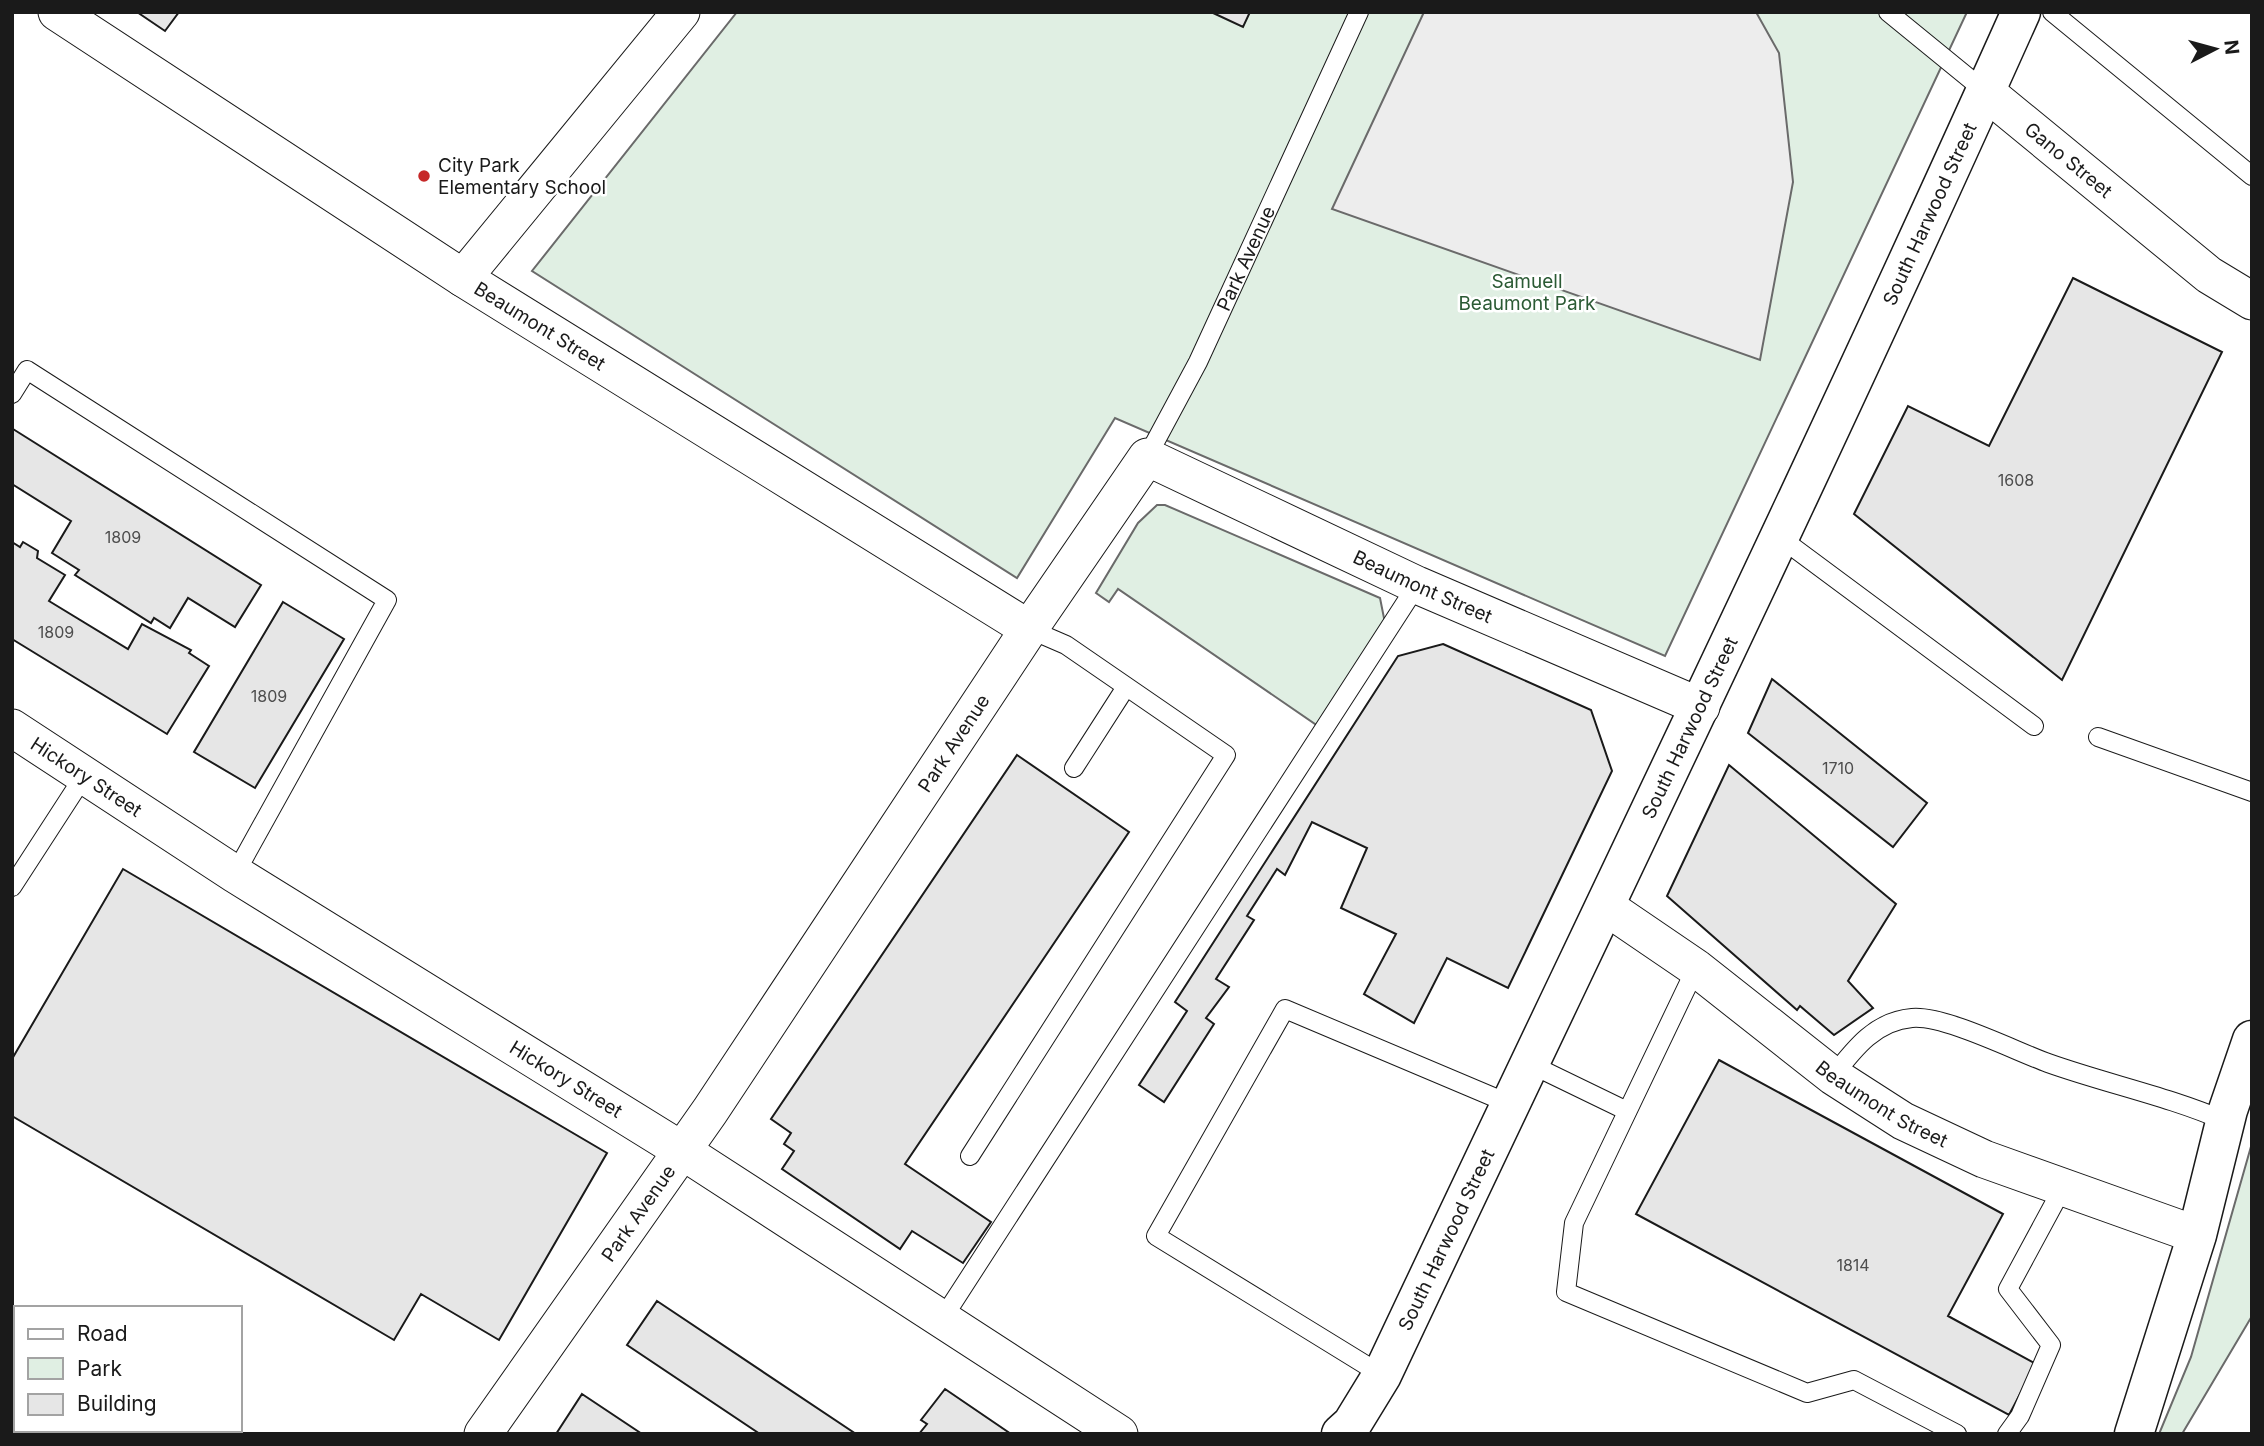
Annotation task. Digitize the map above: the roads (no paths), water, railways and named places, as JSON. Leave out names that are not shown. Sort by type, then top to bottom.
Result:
[{"type":"main road","name":"South Harwood Street","points":[[1352,1430],[1382,1375],[1528,1063],[1700,708],[2021,12]]},
{"type":"main road","points":[[2134,1434],[2197,1235],[2225,1121],[2252,1040]]},
{"type":"street","name":"Beaumont Street","points":[[57,12],[463,278],[1029,629]]},
{"type":"street","points":[[463,278],[681,12]]},
{"type":"street","name":"Gano Street","points":[[1986,92],[2209,275],[2252,301]]},
{"type":"street","name":"Beaumont Street","points":[[1147,457],[1418,584],[1700,708]]},
{"type":"street","name":"Park Avenue","points":[[482,1434],[681,1150],[1147,457]]},
{"type":"street","name":"Hickory Street","points":[[12,728],[234,874],[681,1150],[1119,1434]]},
{"type":"street","name":"Beaumont Street","points":[[1605,906],[1696,968],[1833,1076],[1903,1121],[1984,1159],[2197,1235]]},
{"type":"lane","name":"Park Avenue","points":[[1147,457],[1198,362],[1359,12]]},
{"type":"lane","name":"Gano Street","points":[[1888,12],[1986,92]]},
{"type":"lane","points":[[2052,12],[2252,176]]},
{"type":"lane","points":[[12,394],[20,365],[387,600],[234,874]]},
{"type":"lane","points":[[1778,536],[2034,726]]},
{"type":"lane","points":[[941,1321],[1418,584]]},
{"type":"lane","points":[[970,1156],[1226,755],[1066,645],[1029,629]]},
{"type":"lane","points":[[1074,768],[1126,687]]},
{"type":"lane","points":[[2098,737],[2252,792]]},
{"type":"lane","points":[[12,887],[85,776]]},
{"type":"lane","points":[[1696,968],[1574,1223],[1566,1292],[1807,1393],[1854,1380],[1957,1434]]},
{"type":"lane","points":[[1382,1375],[1156,1236],[1285,1009],[1510,1104]]},
{"type":"lane","points":[[1833,1076],[1859,1042],[1889,1023],[1914,1018],[1937,1021],[2050,1064],[2177,1101],[2225,1121]]},
{"type":"lane","points":[[1528,1063],[1627,1111]]},
{"type":"lane","points":[[2007,1434],[2020,1416],[2051,1345],[2007,1289],[2062,1189]]},
{"type":"place","name":"City Park Elementary School","points":[[424,176]]},
{"type":"park label","name":"Samuell Beaumont Park","points":[[1527,292]]}]
